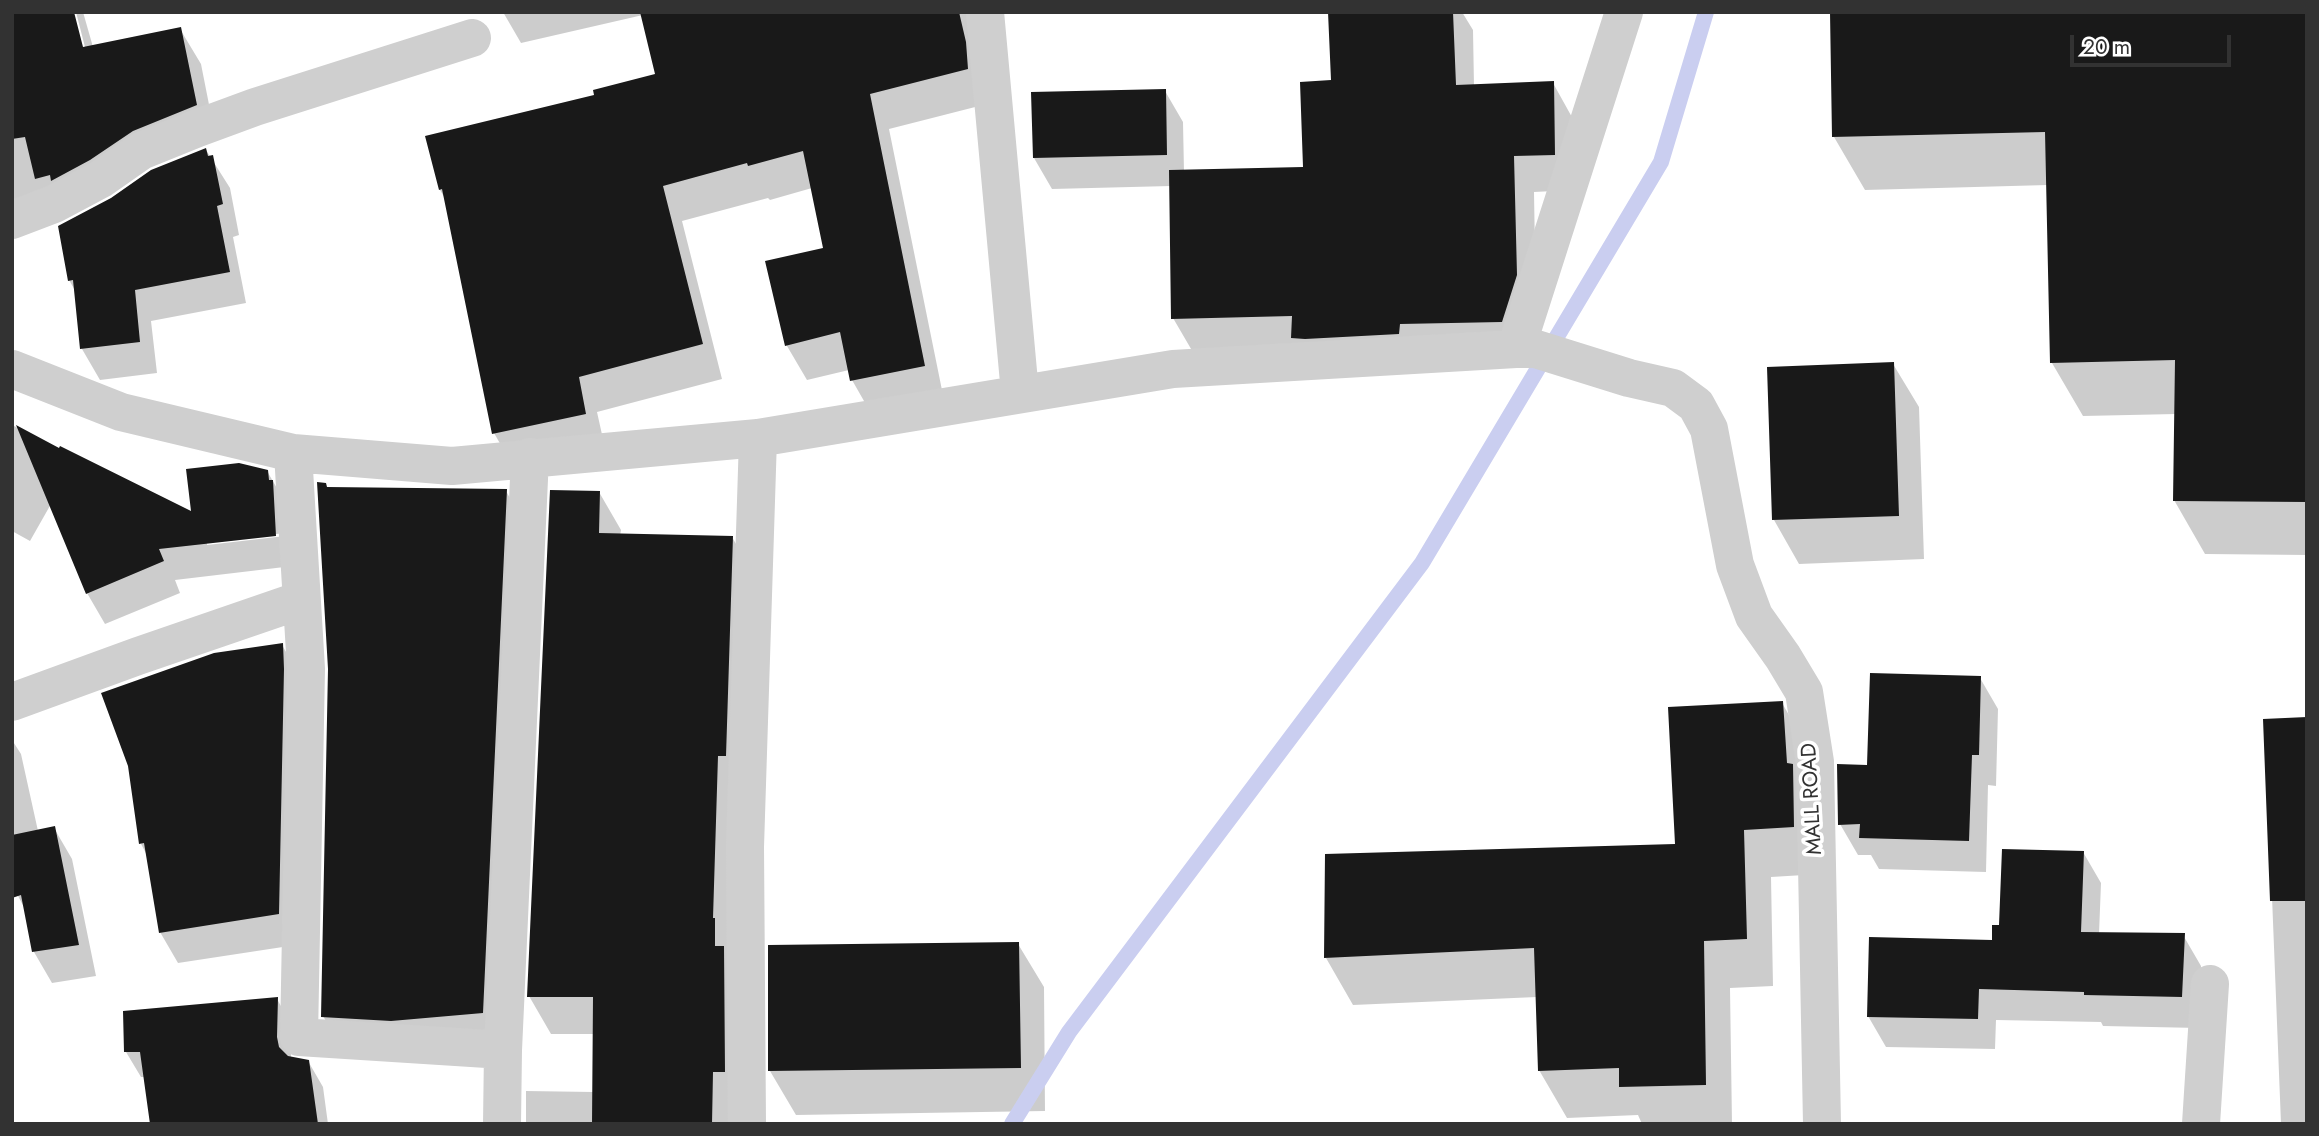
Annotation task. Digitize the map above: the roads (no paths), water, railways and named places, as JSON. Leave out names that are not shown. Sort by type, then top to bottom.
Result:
[{"type":"street","points":[[985,12],[1020,393]]},
{"type":"street","points":[[12,369],[121,412],[293,453],[452,466],[758,438],[1173,369],[1526,349],[1624,12]]},
{"type":"street","points":[[12,220],[54,205],[141,151],[198,128],[255,107],[472,38]]},
{"type":"street","name":"MALL ROAD","points":[[1526,349],[1673,388],[1696,405],[1709,429],[1735,565],[1754,616],[1804,692],[1815,762],[1822,1124]]},
{"type":"street","points":[[747,1124],[745,847],[758,438]]},
{"type":"street","points":[[293,453],[306,669],[299,1037],[503,1050]]},
{"type":"street","points":[[502,1124],[503,1050],[530,457]]},
{"type":"street","points":[[12,702],[302,600]]},
{"type":"street","points":[[2201,1124],[2210,984]]},
{"type":"waterway","points":[[1012,1124],[1069,1032],[1422,563],[1661,162],[1706,12]]}]
